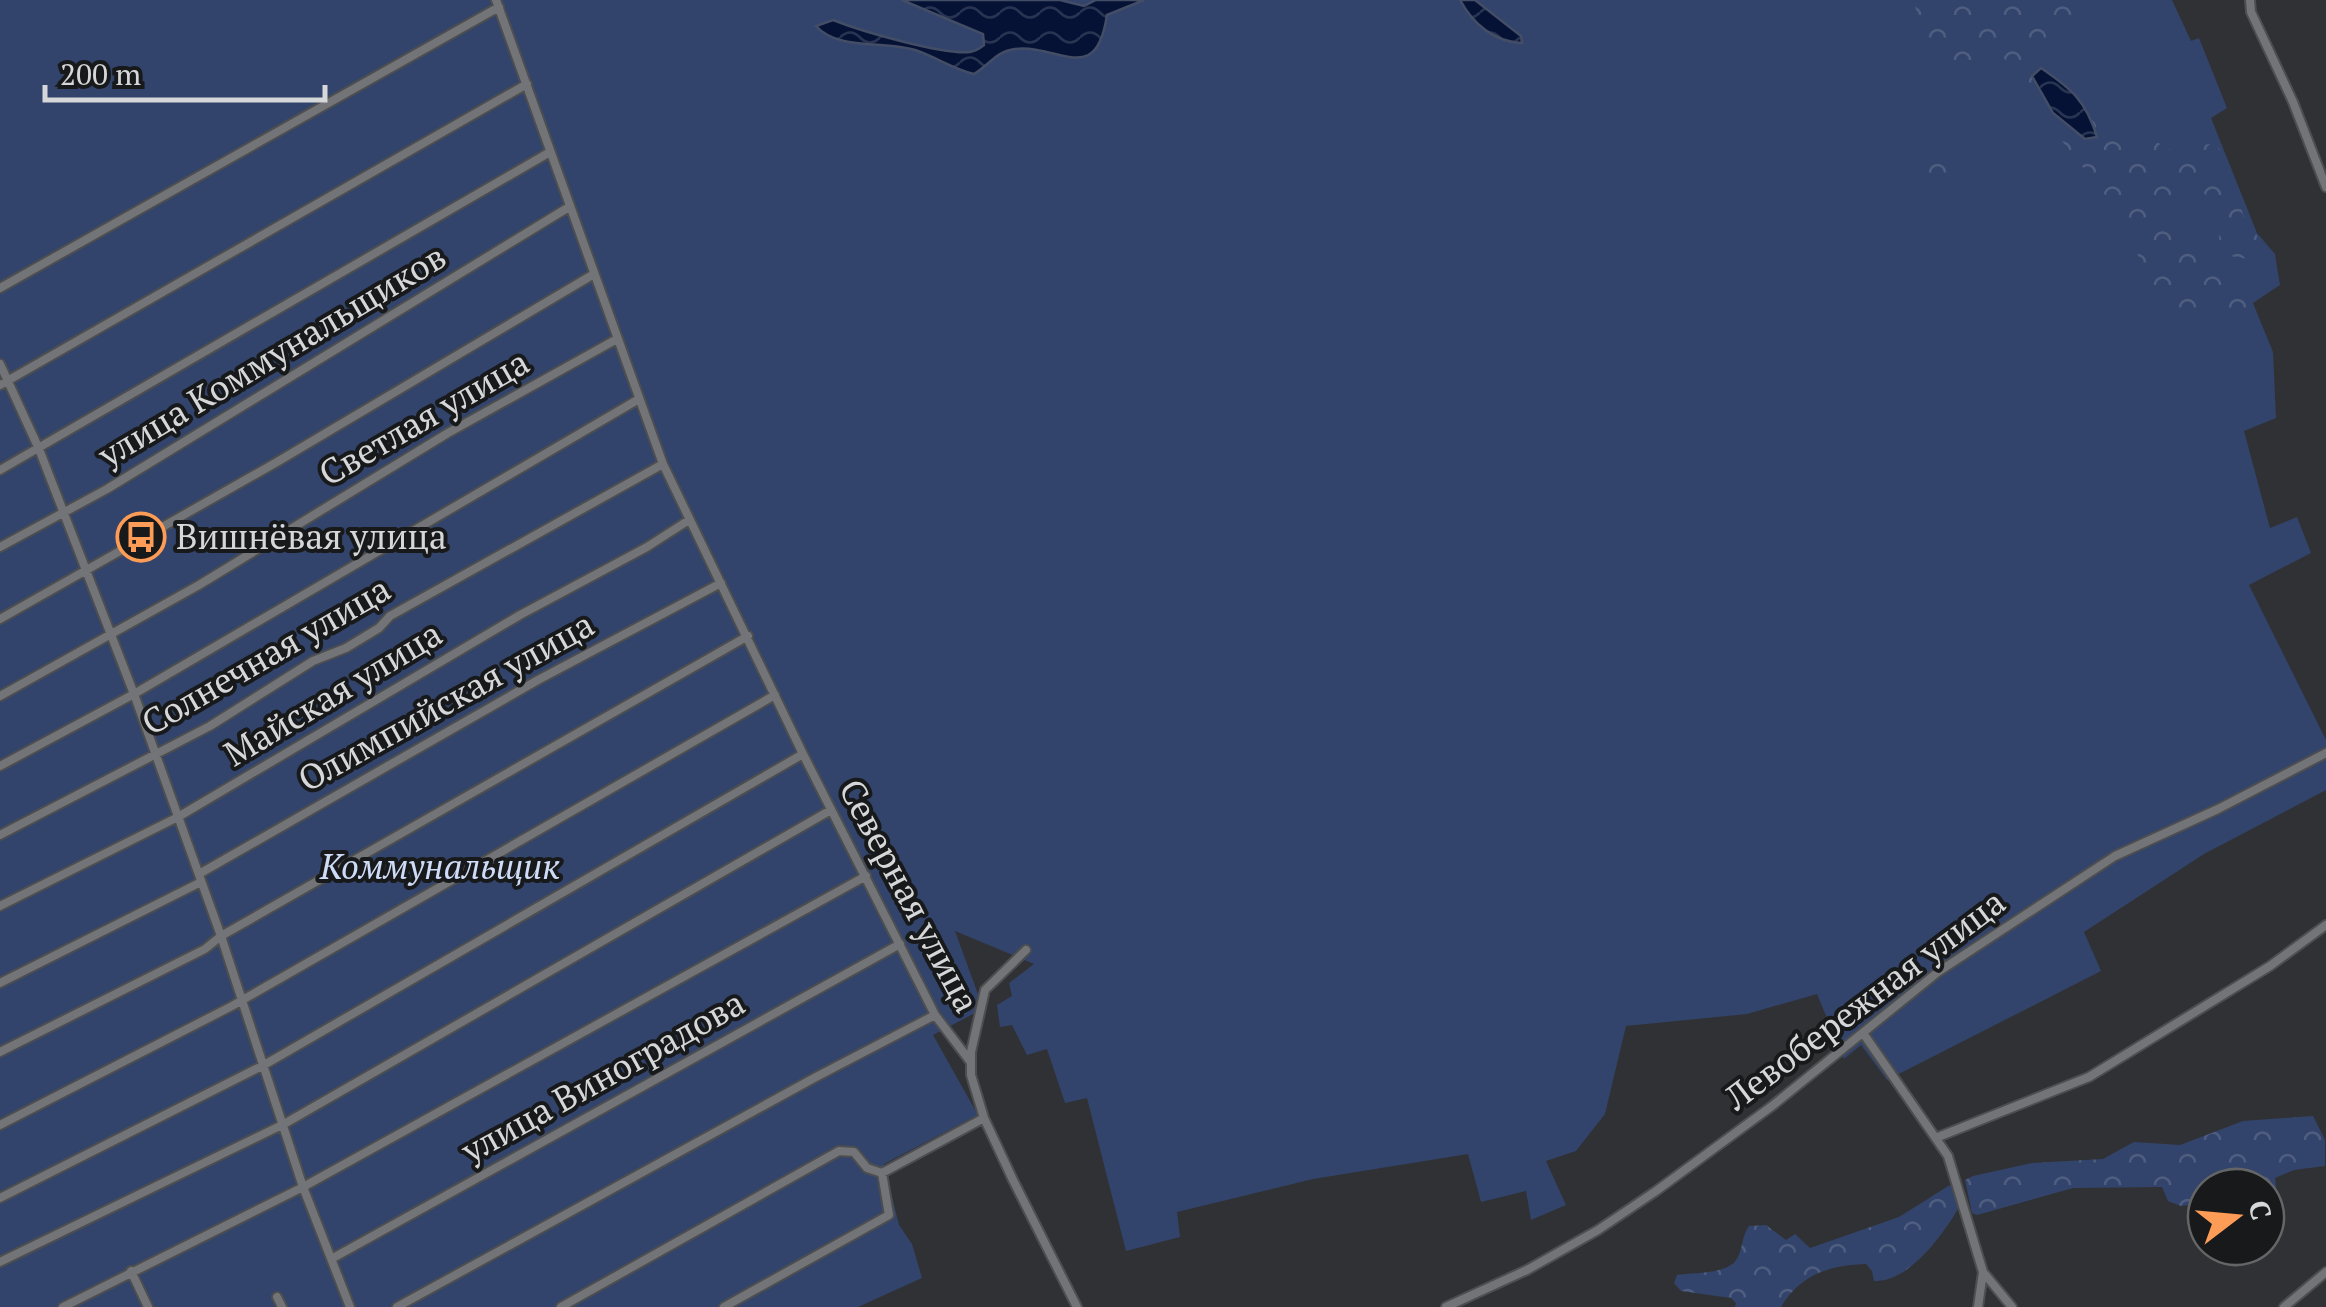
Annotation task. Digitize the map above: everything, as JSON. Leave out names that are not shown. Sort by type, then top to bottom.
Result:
[{"type":"street","points":[[2250,0],[2250,12],[2293,102],[2326,188]]},
{"type":"street","points":[[0,288],[498,4]]},
{"type":"street","name":"Северная улица","points":[[498,4],[662,464],[935,1015],[970,1061]]},
{"type":"street","points":[[0,385],[527,84]]},
{"type":"street","points":[[0,470],[550,152]]},
{"type":"street","name":"улица Коммунальщиков","points":[[0,546],[64,513],[569,208]]},
{"type":"street","points":[[0,619],[594,274]]},
{"type":"street","name":"Светлая улица","points":[[0,696],[199,585],[448,433],[617,338]]},
{"type":"street","points":[[0,364],[10,380],[134,694],[304,1187],[350,1307]]},
{"type":"street","points":[[0,766],[134,694],[639,399]]},
{"type":"street","name":"Солнечная улица","points":[[0,835],[210,726],[297,671],[379,628],[390,616],[662,464]]},
{"type":"street","name":"Майская улица","points":[[0,906],[178,817],[689,520]]},
{"type":"street","name":"Олимпийская улица","points":[[0,983],[200,878],[538,680],[722,582]]},
{"type":"street","points":[[0,1052],[205,949],[220,936],[748,636]]},
{"type":"street","points":[[0,1125],[241,1000],[776,695]]},
{"type":"street","name":"Левобережная улица","points":[[1446,1307],[1527,1270],[1598,1230],[1750,1123],[1978,943],[2115,856],[2218,810],[2326,753]]},
{"type":"street","points":[[0,1198],[264,1064],[803,754]]},
{"type":"street","points":[[0,1262],[284,1124],[831,810]]},
{"type":"street","points":[[64,1307],[304,1187],[866,876]]},
{"type":"street","points":[[1938,1137],[2089,1078],[2270,966],[2326,925]]},
{"type":"street","name":"улица Виноградова","points":[[333,1258],[900,944]]},
{"type":"street","points":[[1026,950],[985,990],[970,1076],[984,1118],[1077,1307]]},
{"type":"street","points":[[398,1307],[935,1015]]},
{"type":"street","points":[[1863,1033],[1938,1137],[1957,1178],[1983,1272],[1978,1307]]},
{"type":"street","points":[[561,1307],[839,1151],[854,1152],[866,1168],[882,1173],[984,1118]]},
{"type":"street","points":[[724,1307],[889,1216],[882,1173]]},
{"type":"street","points":[[131,1271],[148,1307]]},
{"type":"street","points":[[1983,1272],[2012,1307]]},
{"type":"street","points":[[2284,1307],[2326,1272]]},
{"type":"street","points":[[277,1298],[282,1307]]},
{"type":"green space","name":"Коммунальщик","points":[[0,0],[2172,0],[2191,41],[2199,38],[2227,108],[2211,118],[2257,233],[2275,254],[2280,285],[2253,303],[2273,352],[2276,418],[2244,431],[2270,528],[2297,517],[2311,553],[2249,585],[2326,740],[2326,790],[2204,854],[2084,932],[2101,971],[1887,1080],[1861,1045],[1844,1059],[1817,994],[1747,1014],[1626,1026],[1605,1114],[1576,1151],[1546,1161],[1566,1205],[1531,1220],[1526,1191],[1481,1202],[1468,1154],[1313,1179],[1177,1212],[1180,1237],[1126,1251],[1087,1098],[1065,1103],[1047,1049],[1027,1055],[1012,1025],[1000,1027],[997,1005],[1012,996],[1009,983],[1034,964],[955,931],[979,997],[975,1013],[933,1035],[978,1115],[884,1164],[899,1225],[912,1244],[922,1278],[858,1307],[0,1307]]},
{"type":"green space","points":[[1914,0],[2077,0],[2079,10],[2069,24],[2032,46],[2031,51],[2066,71],[2112,129],[2130,137],[2149,137],[2170,150],[2209,144],[2218,147],[2244,217],[2275,261],[2262,270],[2249,259],[2223,255],[2213,208],[2205,194],[2186,179],[2174,184],[2171,203],[2179,221],[2243,292],[2252,311],[2252,331],[2247,335],[2235,331],[2217,303],[2187,311],[2144,290],[2134,231],[2022,91],[1997,45],[1985,37],[1968,78],[1956,75],[1929,49]]},
{"type":"green space","points":[[1929,150],[1959,161],[1961,171],[1954,181],[1937,190],[1924,187],[1920,172],[1922,155]]},
{"type":"green space","points":[[2313,1116],[2325,1140],[2325,1166],[2286,1173],[2286,1167],[2186,1167],[2186,1205],[2168,1201],[2162,1187],[2073,1188],[1977,1215],[1972,1213],[1965,1180],[1973,1176],[2032,1163],[2103,1159],[2134,1142],[2180,1145],[2243,1121]]},
{"type":"green space","points":[[1950,1185],[1959,1207],[1952,1218],[1924,1255],[1887,1280],[1874,1281],[1866,1264],[1828,1270],[1797,1287],[1781,1307],[1735,1307],[1731,1298],[1681,1291],[1674,1283],[1677,1275],[1720,1270],[1734,1263],[1749,1226],[1766,1225],[1786,1240],[1795,1234],[1810,1248],[1899,1217]]},
{"type":"water","points":[[902,0],[1060,0],[1084,6],[1096,0],[1144,0],[1107,15],[1102,37],[1085,57],[1015,49],[998,55],[974,74],[915,50],[837,39],[816,26],[833,20],[902,41],[957,52],[972,52],[984,45],[983,34]]},
{"type":"water","points":[[1460,0],[1475,0],[1521,36],[1522,43],[1485,30]]},
{"type":"water","points":[[2041,68],[2076,97],[2097,137],[2085,139],[2053,113],[2032,76]]},
{"type":"place","name":"Вишнёвая улица","points":[[141,537]]}]
